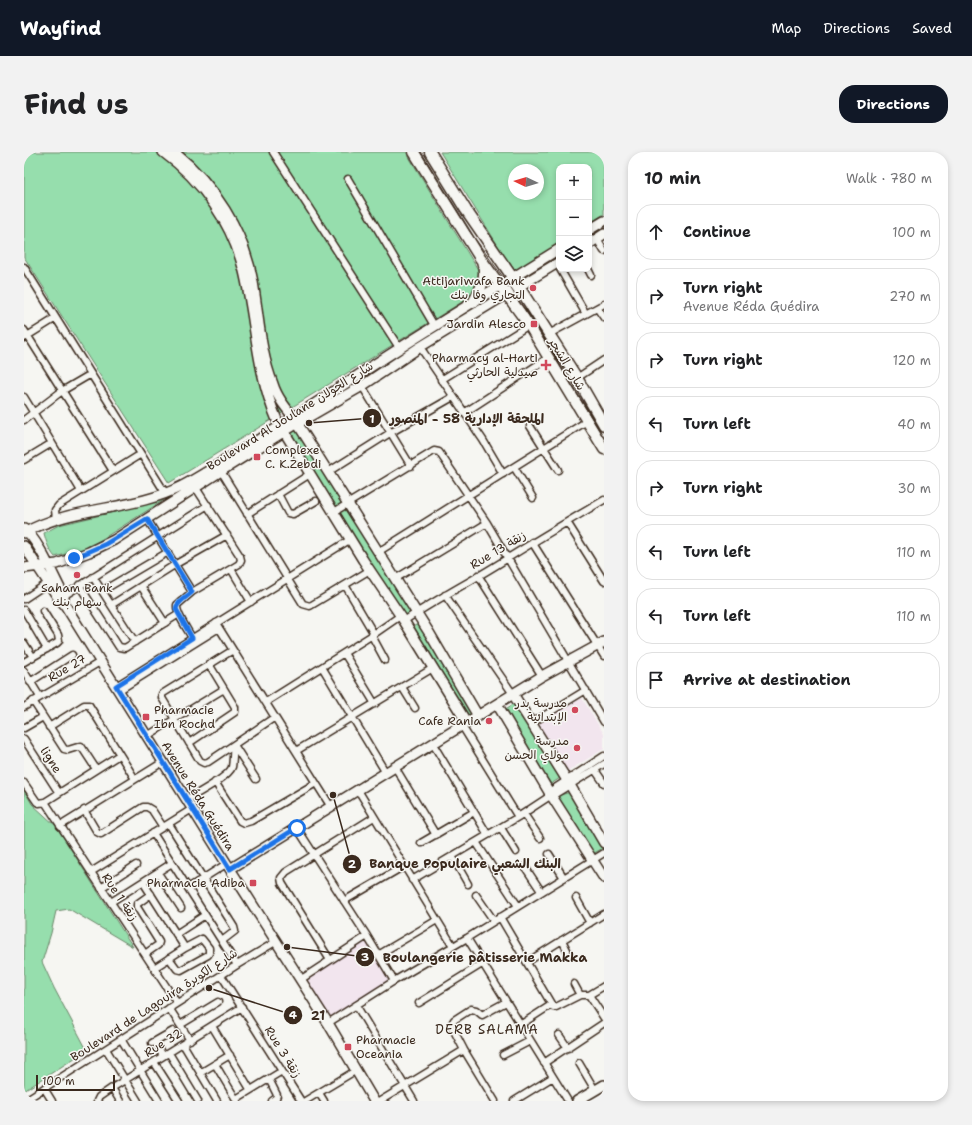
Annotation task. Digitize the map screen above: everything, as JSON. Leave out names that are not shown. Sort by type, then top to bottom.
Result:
[{"type":"main road","name":"شارع الشجر","points":[[414,152],[480,258],[529,325],[604,449]]},
{"type":"main road","name":"شارع الشجر","points":[[430,152],[466,210],[520,287],[604,425]]},
{"type":"main road","points":[[473,303],[480,291],[483,280],[484,267],[480,258]]},
{"type":"street","points":[[163,152],[186,171],[205,193],[224,220],[236,246],[247,285],[261,369],[270,402],[283,429],[370,570],[433,668],[518,817]]},
{"type":"street","points":[[174,152],[190,166],[209,187],[233,223],[239,236],[253,282],[262,343],[276,392],[296,420],[478,716]]},
{"type":"street","points":[[273,152],[400,349]]},
{"type":"street","points":[[348,179],[434,327]]},
{"type":"street","points":[[592,228],[604,221]]},
{"type":"street","points":[[597,239],[604,250]]},
{"type":"street","name":"Boulevard Al Joulane شارع الجولان","points":[[24,568],[48,565],[74,558],[97,549],[121,536],[196,488],[400,349],[556,251]]},
{"type":"street","name":"Boulevard Al Joulane شارع الجولان","points":[[296,420],[362,386],[420,347],[506,294],[556,268]]},
{"type":"street","points":[[25,269],[166,494]]},
{"type":"street","points":[[562,272],[586,314]]},
{"type":"street","points":[[549,334],[604,304]]},
{"type":"street","points":[[597,308],[604,318]]},
{"type":"street","points":[[26,337],[56,318]]},
{"type":"street","points":[[441,380],[529,325]]},
{"type":"street","points":[[24,330],[26,337],[113,471]]},
{"type":"street","points":[[420,347],[504,474]]},
{"type":"street","points":[[464,413],[548,358]]},
{"type":"street","points":[[576,378],[604,360]]},
{"type":"street","points":[[24,420],[62,391],[91,374]]},
{"type":"street","points":[[362,386],[411,466]]},
{"type":"street","points":[[24,397],[82,490]]},
{"type":"street","points":[[328,472],[453,397]]},
{"type":"street","points":[[378,552],[587,421]]},
{"type":"street","points":[[530,426],[558,470]]},
{"type":"street","name":"Boulevard Al Joulane شارع الجولان","points":[[25,531],[76,513],[139,502],[166,494],[283,429]]},
{"type":"street","points":[[24,460],[52,443]]},
{"type":"street","points":[[334,512],[434,451],[439,452],[487,523],[604,722]]},
{"type":"street","points":[[56,519],[56,507],[141,454]]},
{"type":"street","points":[[514,467],[534,498]]},
{"type":"street","points":[[221,471],[303,604],[310,606],[370,570]]},
{"type":"street","points":[[247,514],[310,474]]},
{"type":"street","points":[[192,638],[176,609],[177,605],[192,592],[239,564],[241,560],[228,535],[196,488]]},
{"type":"street","points":[[278,494],[288,513],[290,514],[293,514],[316,500]]},
{"type":"street","points":[[602,501],[604,509]]},
{"type":"street","name":"Rue 13 زنقة","points":[[266,702],[373,635],[416,613],[602,501]]},
{"type":"street","points":[[62,600],[80,585],[208,505]]},
{"type":"street","points":[[147,519],[192,592]]},
{"type":"street","points":[[567,522],[604,582]]},
{"type":"street","points":[[395,579],[487,523]]},
{"type":"street","name":"Avenue Réda Guédira","points":[[25,531],[39,547],[62,600]]},
{"type":"street","points":[[111,605],[176,564],[228,535]]},
{"type":"street","points":[[117,688],[218,626],[251,602],[351,539]]},
{"type":"street","points":[[532,542],[601,644],[604,656]]},
{"type":"street","name":"Avenue Réda Guédira","points":[[24,546],[48,583],[62,600],[228,867],[277,941],[374,1101]]},
{"type":"street","points":[[102,591],[168,552]]},
{"type":"street","points":[[231,569],[251,602]]},
{"type":"street","points":[[478,575],[542,676]]},
{"type":"street","points":[[93,577],[135,642]]},
{"type":"street","points":[[24,599],[48,583]]},
{"type":"street","points":[[80,585],[119,647],[125,648],[179,614]]},
{"type":"street","points":[[345,585],[386,660]]},
{"type":"street","points":[[141,586],[165,623]]},
{"type":"street","points":[[445,595],[532,723],[569,782],[604,843]]},
{"type":"street","points":[[24,610],[47,649]]},
{"type":"street","points":[[24,662],[57,643],[59,638],[43,610]]},
{"type":"street","points":[[117,688],[192,638],[218,626]]},
{"type":"street","points":[[218,626],[331,807]]},
{"type":"street","points":[[24,643],[33,657]]},
{"type":"street","points":[[188,888],[297,828],[542,676],[601,644]]},
{"type":"street","points":[[232,650],[162,694],[162,698],[200,761],[204,763],[234,745],[275,717]]},
{"type":"street","points":[[344,653],[375,704]]},
{"type":"street","points":[[30,682],[72,654]]},
{"type":"street","name":"Rue 27","points":[[24,706],[100,662]]},
{"type":"street","points":[[189,742],[234,714],[235,707],[209,664]]},
{"type":"street","points":[[322,667],[386,773]]},
{"type":"street","points":[[296,751],[433,668]]},
{"type":"street","points":[[24,671],[40,697]]},
{"type":"street","points":[[402,688],[414,708]]},
{"type":"street","points":[[147,736],[224,689]]},
{"type":"street","points":[[532,723],[586,690]]},
{"type":"street","points":[[33,701],[64,749],[68,750],[79,746],[83,747],[96,769]]},
{"type":"street","points":[[497,704],[549,796],[604,878]]},
{"type":"street","points":[[49,727],[84,705],[89,705],[135,779]]},
{"type":"street","points":[[598,711],[604,707]]},
{"type":"street","points":[[24,728],[43,717]]},
{"type":"street","name":"ligne","points":[[24,738],[59,793]]},
{"type":"street","points":[[433,744],[488,835]]},
{"type":"street","points":[[234,745],[256,780]]},
{"type":"street","points":[[232,767],[234,745]]},
{"type":"street","points":[[44,802],[119,755]]},
{"type":"street","points":[[412,880],[524,814],[604,756]]},
{"type":"street","points":[[186,800],[215,782],[232,767],[244,761]]},
{"type":"street","points":[[60,826],[162,762]]},
{"type":"street","points":[[569,782],[595,770],[604,764]]},
{"type":"street","points":[[395,768],[436,835]]},
{"type":"street","points":[[595,770],[604,783]]},
{"type":"street","points":[[215,782],[240,821],[244,823],[251,821],[316,783]]},
{"type":"street","name":"Rue 1 زنقة","points":[[24,783],[37,802],[44,802],[177,1003]]},
{"type":"street","points":[[358,790],[453,946]]},
{"type":"street","points":[[84,810],[97,832],[101,834],[143,807],[147,806],[152,810],[163,827]]},
{"type":"street","points":[[91,872],[192,809]]},
{"type":"street","points":[[421,843],[474,812]]},
{"type":"street","points":[[524,814],[540,838]]},
{"type":"street","points":[[330,960],[282,883],[282,878],[286,872],[314,853],[374,817]]},
{"type":"street","points":[[169,824],[234,929],[233,933],[222,941]]},
{"type":"street","points":[[297,828],[367,936],[394,981]]},
{"type":"street","points":[[500,828],[516,852]]},
{"type":"street","points":[[153,833],[237,965]]},
{"type":"street","points":[[476,842],[518,906]]},
{"type":"street","points":[[328,1023],[604,853]]},
{"type":"street","points":[[549,854],[564,878]]},
{"type":"street","points":[[452,856],[468,884]]},
{"type":"street","points":[[111,902],[172,864]]},
{"type":"street","points":[[101,888],[136,865]]},
{"type":"street","points":[[344,901],[404,866]]},
{"type":"street","points":[[525,867],[541,891]]},
{"type":"street","points":[[158,873],[182,908]]},
{"type":"street","points":[[143,882],[185,948]]},
{"type":"street","points":[[145,954],[158,945],[159,942],[136,904],[151,894]]},
{"type":"street","points":[[476,896],[497,919],[527,962],[551,1006]]},
{"type":"street","points":[[576,898],[590,922]]},
{"type":"street","points":[[527,962],[604,914]]},
{"type":"street","points":[[176,934],[205,915]]},
{"type":"street","points":[[378,955],[437,920]]},
{"type":"street","points":[[300,980],[367,936]]},
{"type":"street","points":[[467,938],[568,1101]]},
{"type":"street","points":[[154,968],[185,948],[202,939],[208,948],[209,953],[181,970],[177,969],[170,958]]},
{"type":"street","points":[[562,940],[567,950]]},
{"type":"street","name":"Boulevard de Lagouira شارع الكويرة","points":[[24,1101],[277,941]]},
{"type":"street","points":[[419,1003],[482,964]]},
{"type":"street","name":"Rue 3 زنقة","points":[[221,975],[301,1101]]},
{"type":"street","points":[[574,984],[580,995]]},
{"type":"street","points":[[520,1025],[551,1006],[556,1007],[580,995],[589,995],[604,986]]},
{"type":"street","points":[[589,995],[604,1018]]},
{"type":"street","points":[[180,1025],[218,1002]]},
{"type":"street","points":[[494,1101],[451,1028],[452,1022],[471,1009],[476,1010],[482,1015],[506,1002]]},
{"type":"street","points":[[356,1005],[414,1101]]},
{"type":"street","name":"Rue 32","points":[[97,1101],[99,1097],[112,1088],[242,1007]]},
{"type":"street","points":[[169,1008],[190,1040]]},
{"type":"street","points":[[544,1064],[604,1023]]},
{"type":"street","points":[[212,1026],[250,1089]]},
{"type":"street","points":[[173,1031],[153,1043],[166,1055],[198,1101]]},
{"type":"street","points":[[560,1035],[568,1048]]},
{"type":"street","points":[[121,1039],[159,1101]]},
{"type":"street","points":[[503,1055],[530,1041]]},
{"type":"street","points":[[183,1044],[217,1101]]},
{"type":"street","points":[[106,1049],[138,1101]]},
{"type":"street","points":[[380,1101],[464,1050]]},
{"type":"street","points":[[200,1073],[230,1055]]},
{"type":"street","points":[[154,1062],[179,1101]]},
{"type":"street","points":[[579,1063],[595,1090]]},
{"type":"street","points":[[215,1064],[237,1100],[250,1089],[282,1071]]},
{"type":"street","points":[[305,1101],[355,1071]]},
{"type":"street","points":[[514,1101],[553,1077]]},
{"type":"street","points":[[269,1079],[277,1095],[272,1101]]},
{"type":"street","points":[[580,1100],[604,1085]]},
{"type":"street","points":[[44,1088],[52,1101]]},
{"type":"street","points":[[112,1088],[120,1101]]},
{"type":"street","points":[[319,1093],[324,1101]]},
{"type":"shaded area","points":[[582,698],[604,734],[604,749],[566,772],[537,725]]},
{"type":"shaded area","points":[[364,938],[393,985],[327,1025],[298,979]]},
{"type":"green space","points":[[24,152],[406,152],[488,286],[169,483],[24,257]]},
{"type":"green space","points":[[440,152],[604,152],[604,214],[592,222],[592,164],[556,164],[556,246],[518,270],[513,270]]},
{"type":"green space","points":[[298,423],[411,612],[405,616],[363,560],[284,432]]},
{"type":"green space","points":[[164,500],[88,548],[55,557],[47,543],[44,533],[59,525]]},
{"type":"green space","points":[[419,623],[475,715],[469,719],[413,627]]},
{"type":"green space","points":[[515,703],[560,778],[551,784],[504,710]]},
{"type":"green space","points":[[24,790],[32,804],[56,826],[133,947],[69,909],[56,911],[42,962],[87,1050],[24,1091]]},
{"type":"green space","points":[[569,793],[603,848],[591,855],[558,801],[558,797],[560,795]]},
{"type":"tram line","points":[[420,152],[470,232],[506,281],[534,324],[604,438]]},
{"type":"place","name":"Attijariwafa Bank التجاري وفا بنك","points":[[533,288]]},
{"type":"place","name":"Jardin Alesco","points":[[534,324]]},
{"type":"place","name":"Pharmacy al-Harti صيدلية الحارثي","points":[[546,365]]},
{"type":"place","name":"الملحقة الإدارية 58 - المنصور","points":[[309,423]]},
{"type":"place","name":"Complexe C. K.Zebdi","points":[[257,457]]},
{"type":"place","name":"Saham Bank سهام بنك","points":[[77,575]]},
{"type":"place","name":"مدرسة بدر الإبتدائية","points":[[575,710]]},
{"type":"place","name":"Pharmacie Ibn Rochd","points":[[146,717]]},
{"type":"place","name":"Cafe Rania","points":[[489,721]]},
{"type":"place","name":"مدرسة مولاي الحسن","points":[[577,748]]},
{"type":"place","name":"Banque Populaire البنك الشعبي","points":[[333,795]]},
{"type":"place","name":"Pharmacie Adiba","points":[[253,883]]},
{"type":"place","name":"Boulangerie pâtisserie Makka","points":[[287,947]]},
{"type":"place","name":"21","points":[[209,988]]},
{"type":"place","name":"Pharmacie Oceania","points":[[348,1047]]},
{"type":"district","name":"DERB SALAMA","points":[[487,1029]]},
{"type":"route","points":[[74,558],[97,549],[121,536],[147,519],[192,592],[177,605],[176,609],[192,638],[116,686],[230,869],[297,828]]}]
